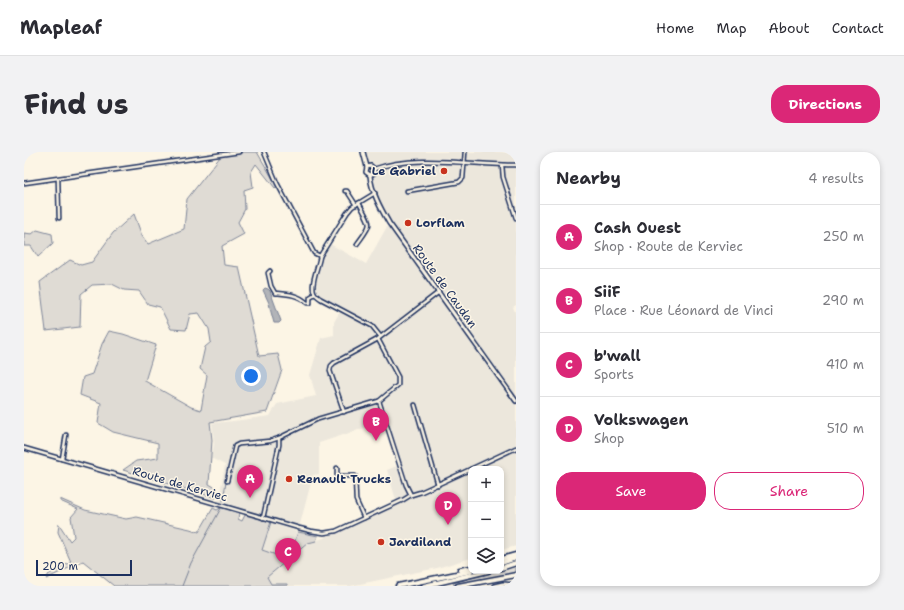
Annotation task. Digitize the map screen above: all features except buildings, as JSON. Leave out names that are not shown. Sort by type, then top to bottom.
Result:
[{"type":"highway","points":[[504,558],[516,555]]},
{"type":"highway","points":[[504,562],[516,558]]},
{"type":"highway","points":[[504,567],[516,563]]},
{"type":"highway","points":[[443,577],[450,573],[468,570]]},
{"type":"highway","points":[[398,586],[443,577],[468,570]]},
{"type":"highway","points":[[424,586],[475,574]]},
{"type":"highway","points":[[458,586],[516,575]]},
{"type":"street","points":[[24,183],[239,152]]},
{"type":"street","points":[[264,152],[277,183],[294,216],[314,253],[320,256]]},
{"type":"street","name":"Route de Caudan","points":[[363,152],[367,167],[366,172],[370,175],[370,180],[375,193],[389,223],[516,401]]},
{"type":"street","points":[[407,191],[459,182],[463,178],[464,152]]},
{"type":"street","points":[[367,167],[372,166],[374,169],[394,164],[412,162],[516,165]]},
{"type":"street","points":[[502,165],[503,177],[516,218]]},
{"type":"street","points":[[370,175],[374,173],[374,169]]},
{"type":"street","points":[[58,179],[59,218]]},
{"type":"street","points":[[345,191],[347,191],[357,204],[370,226],[357,244]]},
{"type":"street","points":[[375,193],[357,204],[347,213],[320,256],[313,283],[313,289],[315,294],[321,299],[372,326],[380,336]]},
{"type":"street","points":[[270,270],[268,273],[271,286],[275,294],[291,294],[307,303],[310,303],[310,297],[315,294]]},
{"type":"street","points":[[344,412],[330,371],[331,366],[378,339],[439,292]]},
{"type":"street","points":[[227,481],[235,446],[239,444],[270,441],[318,420],[379,401],[398,385],[398,377],[378,339]]},
{"type":"street","points":[[379,401],[406,485],[411,495]]},
{"type":"street","points":[[414,405],[438,485]]},
{"type":"street","points":[[62,459],[66,435]]},
{"type":"street","points":[[263,518],[279,445],[279,438]]},
{"type":"street","name":"Route de Kerviec","points":[[24,448],[263,518],[324,533],[343,528],[411,495],[438,485],[468,470]]},
{"type":"street","name":"Route de Kerviec","points":[[477,466],[516,448]]},
{"type":"street","points":[[337,468],[337,476],[355,476],[356,500],[364,518]]},
{"type":"street","points":[[494,586],[503,584],[516,585]]},
{"type":"shaded area","points":[[224,152],[257,152],[277,186],[275,188],[256,164],[251,172],[253,187],[244,190],[245,209],[238,222],[244,234],[222,246],[224,265],[239,267],[259,356],[278,354],[282,370],[267,412],[210,422],[212,440],[209,484],[216,488],[216,498],[123,470],[136,461],[158,458],[158,443],[113,432],[98,423],[101,403],[80,395],[83,377],[92,374],[102,344],[109,331],[156,345],[145,381],[191,407],[201,410],[207,375],[200,369],[205,347],[211,342],[209,329],[199,313],[190,314],[186,330],[171,329],[160,307],[148,304],[139,291],[124,290],[112,284],[92,285],[81,294],[80,327],[46,331],[40,282],[70,260],[81,265],[92,262],[113,233],[134,214],[142,236],[148,244],[184,229],[187,199]]},
{"type":"shaded area","points":[[363,152],[516,152],[516,305],[513,307],[516,314],[516,395],[514,395],[502,380],[516,401],[516,546],[504,549],[504,466],[468,466],[468,559],[437,568],[350,586],[287,586],[286,584],[271,584],[267,577],[308,543],[324,538],[329,532],[336,531],[397,503],[387,470],[399,465],[385,421],[319,443],[319,474],[313,475],[299,528],[218,504],[225,465],[211,458],[214,444],[212,423],[270,416],[277,404],[316,396],[310,375],[321,338],[334,335],[334,322],[341,310],[315,294],[313,289],[320,256],[328,243],[366,264],[389,223],[371,181],[365,173]]},
{"type":"shaded area","points":[[37,230],[52,234],[53,243],[38,257],[31,246],[24,246],[24,233],[32,234]]},
{"type":"shaded area","points":[[265,288],[270,291],[281,321],[279,323],[274,323],[269,303],[263,290]]},
{"type":"shaded area","points":[[60,499],[85,510],[126,519],[137,517],[199,532],[213,508],[217,510],[222,507],[239,513],[238,519],[242,521],[245,515],[271,522],[262,550],[282,557],[291,552],[298,532],[318,536],[316,541],[308,543],[267,577],[271,584],[287,584],[287,586],[114,586],[83,561],[46,579],[49,574],[71,562],[58,532],[59,524],[70,541],[74,537],[71,517],[78,509],[60,501]]},
{"type":"shaded area","points":[[271,522],[298,532],[291,552],[283,557],[262,550]]},
{"type":"shaded area","points":[[516,566],[516,573],[454,585],[453,583],[486,574],[504,574],[504,569]]},
{"type":"waterway","points":[[223,501],[226,482]]},
{"type":"waterway","points":[[182,586],[191,563],[221,508]]},
{"type":"place","name":"Le Gabriel","points":[[444,171]]},
{"type":"place","name":"Lorflam","points":[[408,223]]},
{"type":"place","name":"SiiF","points":[[376,441]]},
{"type":"place","name":"Renault Trucks","points":[[289,479]]},
{"type":"place","name":"Cash Ouest","points":[[250,498]]},
{"type":"place","name":"Volkswagen","points":[[448,525]]},
{"type":"place","name":"Jardiland","points":[[381,542]]},
{"type":"place","name":"b'wall","points":[[288,571]]}]
